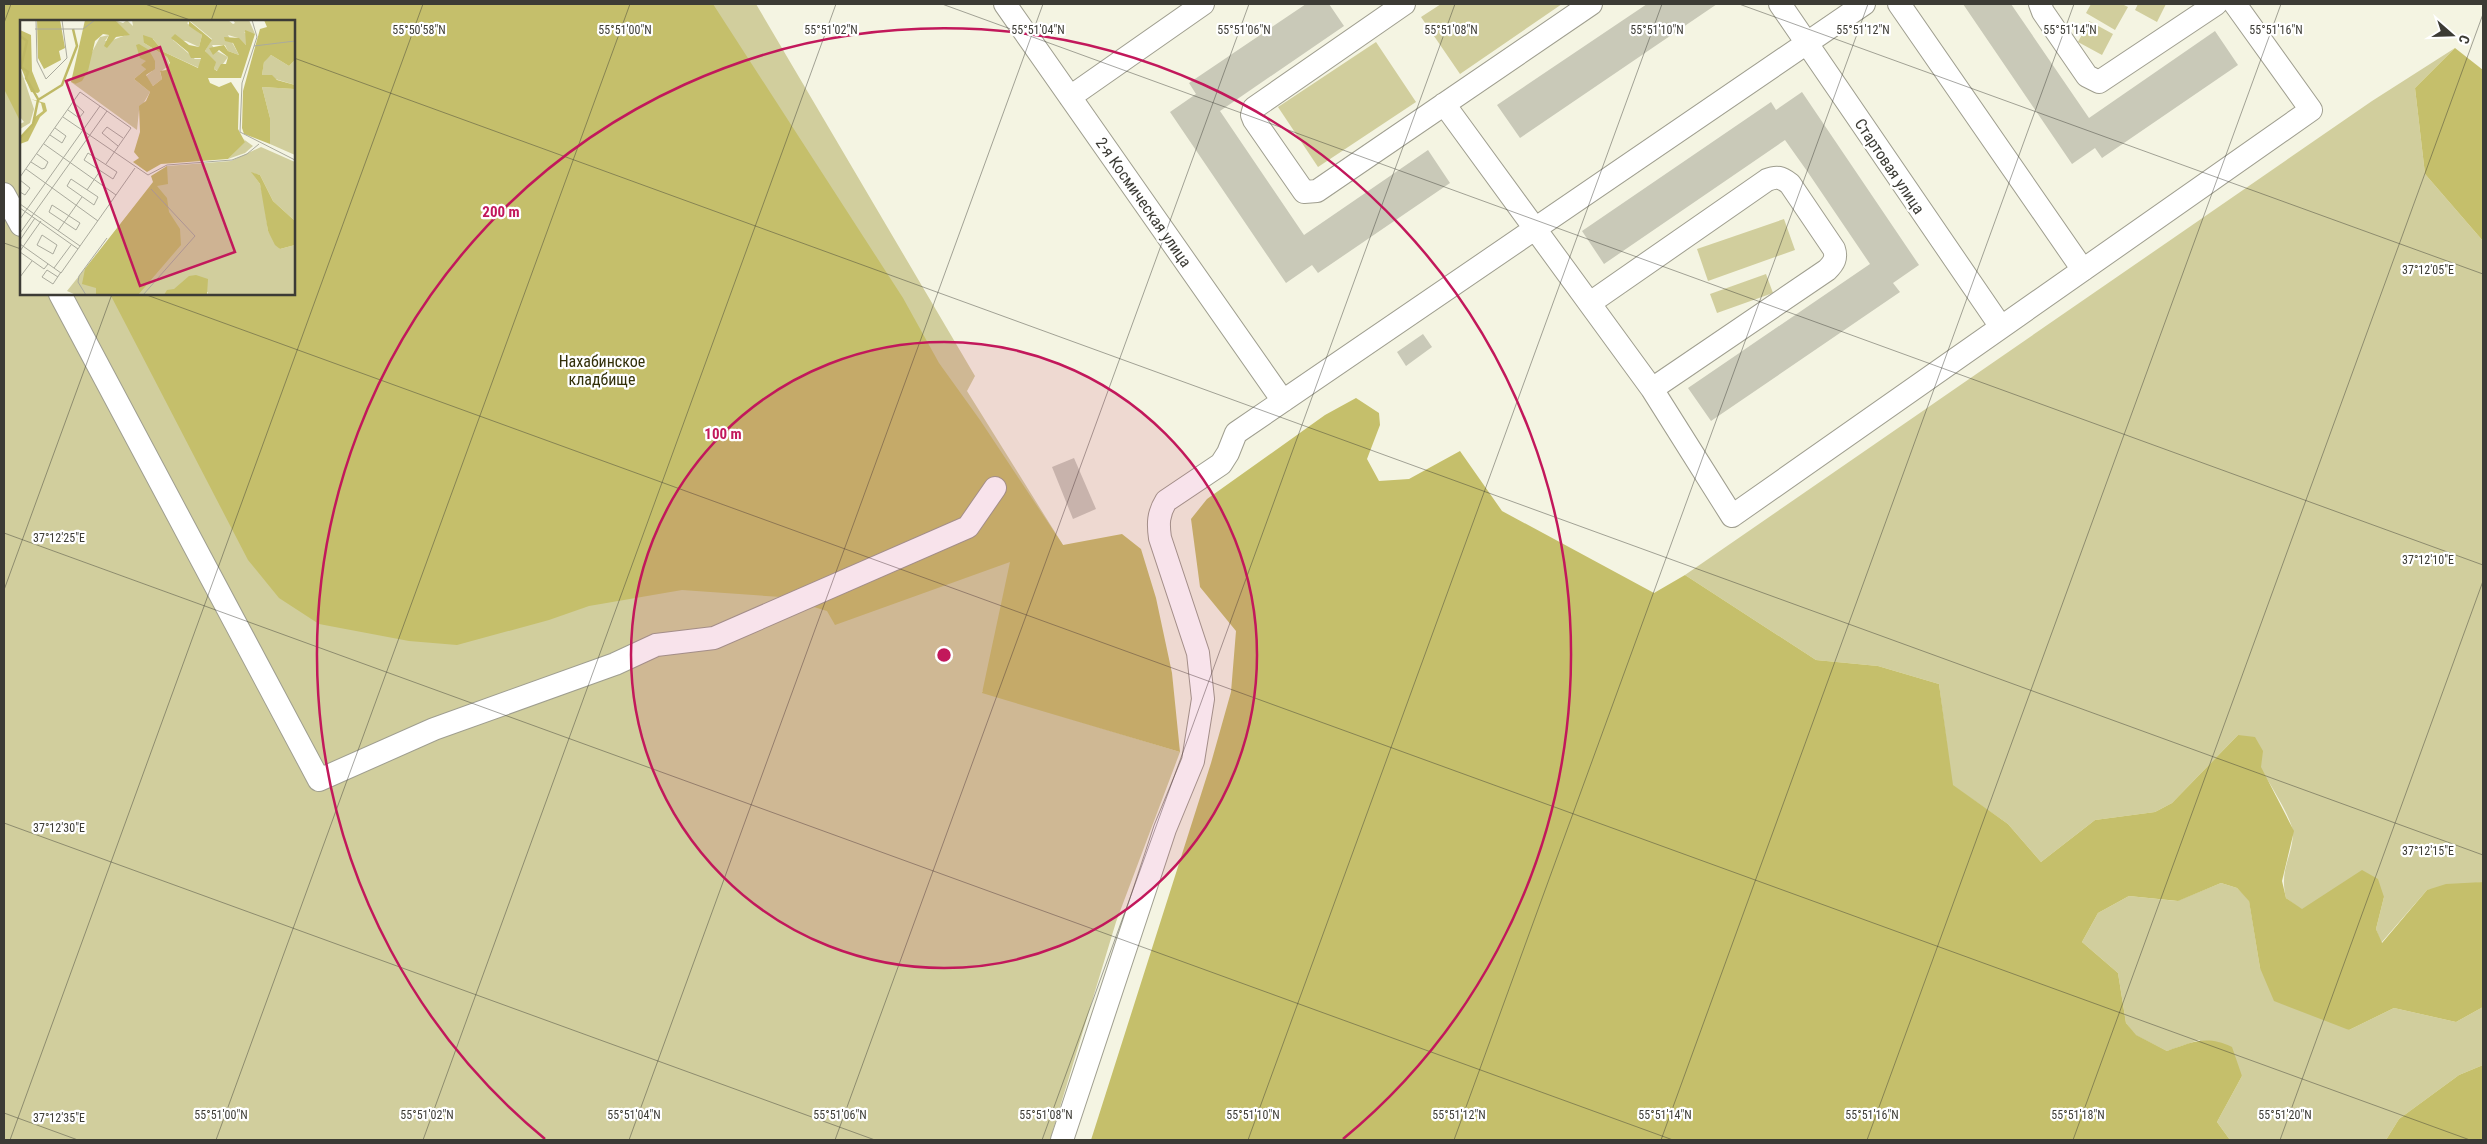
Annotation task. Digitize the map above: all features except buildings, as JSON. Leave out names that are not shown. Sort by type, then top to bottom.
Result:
[{"type":"street","name":"2-я Космическая улица","points":[[1005,4],[1282,401]]},
{"type":"street","points":[[1070,96],[1202,4]]},
{"type":"street","points":[[1388,8],[1257,104],[1252,115],[1299,187],[1310,193],[1317,191],[1591,4]]},
{"type":"street","name":"Стартовая улица","points":[[1780,4],[2001,328]]},
{"type":"street","points":[[1062,1140],[1164,829],[1193,761],[1202,699],[1198,653],[1160,538],[1158,520],[1160,510],[1166,501],[1221,464],[1228,453],[1236,432],[1864,4]]},
{"type":"street","points":[[1899,4],[2083,270]]},
{"type":"street","points":[[2040,4],[2043,12],[2087,76],[2099,82],[2216,4]]},
{"type":"street","points":[[1444,104],[1652,390],[1732,516],[2310,110],[2234,4]]},
{"type":"street","points":[[1590,304],[1766,180],[1775,176],[1782,178],[1790,184],[1834,249],[1836,256],[1833,263],[1827,270],[1652,390]]},
{"type":"street","points":[[4,194],[20,223]]},
{"type":"street","points":[[61,295],[319,780],[434,729],[615,664],[656,645],[714,638],[968,527],[995,488]]},
{"type":"green space","points":[[4,4],[756,4],[975,376],[967,391],[1063,545],[982,692],[1180,752],[1116,922],[1050,1140],[4,1140]]},
{"type":"green space","name":"Нахабинское кладбище","points":[[4,4],[713,4],[903,298],[939,363],[980,420],[1063,545],[1122,534],[1141,549],[1156,598],[1172,673],[1180,752],[982,693],[1010,562],[835,625],[827,611],[781,597],[682,590],[589,606],[549,620],[457,645],[409,641],[319,624],[279,598],[248,560],[111,295],[295,295],[295,20],[20,20],[20,121],[4,89]]},
{"type":"green space","points":[[1441,4],[1562,4],[1460,74],[1421,17]]},
{"type":"green space","points":[[2091,4],[2122,4],[2128,7],[2115,30],[2086,13]]},
{"type":"green space","points":[[2138,4],[2166,4],[2157,22],[2135,10]]},
{"type":"green space","points":[[2089,21],[2113,34],[2102,55],[2078,42]]},
{"type":"green space","points":[[1376,42],[1416,102],[1318,167],[1278,107]]},
{"type":"green space","points":[[2455,48],[2415,88],[2425,174],[2483,241],[2483,882],[2427,890],[2381,943],[2376,929],[2384,897],[2302,910],[2286,898],[2284,888],[2285,872],[2293,833],[2291,825],[2270,784],[2238,735],[2172,803],[2155,812],[2095,820],[2041,862],[2008,824],[1952,785],[1939,684],[1878,666],[1816,660],[1685,575],[2372,101]]},
{"type":"green space","points":[[2455,48],[2483,70],[2483,241],[2425,174],[2415,88]]},
{"type":"green space","points":[[1784,219],[1795,250],[1708,281],[1697,249]]},
{"type":"green space","points":[[1766,274],[1773,293],[1717,313],[1710,294]]},
{"type":"green space","points":[[1356,398],[1379,413],[1380,425],[1367,459],[1379,481],[1409,479],[1460,451],[1502,511],[1654,593],[1685,575],[1816,660],[1878,666],[1939,684],[1953,785],[2008,824],[2041,862],[2095,820],[2155,812],[2172,803],[2238,735],[2255,737],[2263,751],[2261,767],[2294,831],[2282,881],[2286,898],[2302,909],[2362,870],[2378,879],[2384,897],[2376,929],[2382,943],[2427,890],[2446,884],[2483,882],[2483,1007],[2456,1022],[2394,1008],[2349,1030],[2274,1001],[2260,968],[2249,901],[2237,888],[2221,883],[2178,901],[2129,896],[2098,913],[2082,942],[2118,973],[2126,1023],[2136,1035],[2167,1051],[2200,1041],[2215,1041],[2232,1047],[2242,1076],[2217,1122],[2230,1140],[1091,1140],[1211,763],[1231,692],[1236,631],[1200,587],[1191,519],[1207,499],[1325,415]]},
{"type":"green space","points":[[2221,883],[2237,888],[2249,900],[2260,968],[2349,1030],[2394,1008],[2456,1022],[2483,1007],[2483,1065],[2459,1075],[2399,1119],[2386,1140],[2230,1140],[2217,1122],[2242,1076],[2199,1040],[2167,1051],[2135,1035],[2126,1023],[2118,973],[2082,942],[2098,913],[2129,896],[2177,901]]},
{"type":"green space","points":[[2483,1065],[2483,1140],[2386,1140],[2399,1119],[2459,1075]]}]
